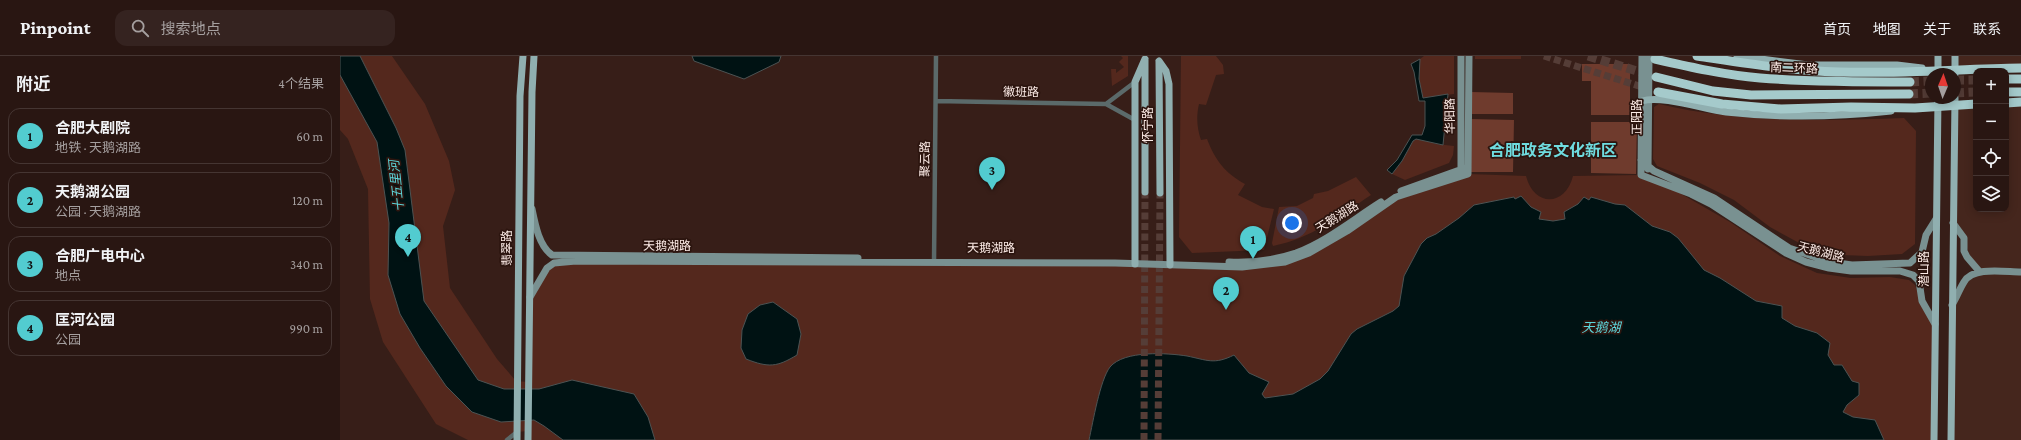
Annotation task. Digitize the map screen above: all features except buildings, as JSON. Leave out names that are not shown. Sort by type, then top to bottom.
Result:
[{"type":"highway","points":[[1690,56],[1778,79]]},
{"type":"highway","points":[[1697,56],[1772,68],[1838,72],[1925,72]]},
{"type":"highway","name":"南二环路","points":[[1652,58],[1702,69],[1760,78],[1844,82],[1910,82]]},
{"type":"highway","points":[[1961,72],[2021,68]]},
{"type":"highway","points":[[1656,77],[1713,91],[1751,95],[1909,94]]},
{"type":"highway","points":[[2009,79],[2021,78]]},
{"type":"highway","points":[[1713,91],[1662,93],[1722,104],[1780,109],[1852,107],[1916,108],[1931,104]]},
{"type":"highway","points":[[2009,92],[2021,92]]},
{"type":"highway","points":[[1961,102],[1973,104]]},
{"type":"highway","points":[[2009,103],[2021,102]]},
{"type":"main road","name":"翡翠路","points":[[517,440],[516,381],[520,96],[523,56]]},
{"type":"main road","name":"翡翠路","points":[[528,440],[530,200],[534,56]]},
{"type":"main road","points":[[1737,56],[1808,65],[1897,65],[1925,70]]},
{"type":"main road","points":[[1938,56],[1938,68]]},
{"type":"main road","points":[[1955,56],[1955,68]]},
{"type":"main road","points":[[1135,262],[1135,82],[1145,58]]},
{"type":"main road","name":"怀宁路","points":[[1145,58],[1145,192]]},
{"type":"main road","points":[[1159,58],[1166,71],[1169,84],[1170,263]]},
{"type":"main road","name":"怀宁路","points":[[1159,58],[1160,193]]},
{"type":"main road","points":[[1645,100],[1657,99],[1726,112],[1790,115],[1852,115],[1916,108]]},
{"type":"main road","name":"潜山路","points":[[1934,440],[1938,104]]},
{"type":"main road","points":[[1951,440],[1955,104]]},
{"type":"street","name":"聚云路","points":[[934,261],[936,56]]},
{"type":"street","name":"华阳路","points":[[1461,56],[1465,171]]},
{"type":"street","name":"华阳路","points":[[1465,171],[1469,56]]},
{"type":"street","name":"正阳路","points":[[1642,56],[1648,167],[1644,176]]},
{"type":"street","name":"正阳路","points":[[1644,176],[1641,160],[1645,100],[1652,58]]},
{"type":"street","points":[[1106,104],[1135,82]]},
{"type":"street","name":"徽班路","points":[[936,101],[1106,104],[1135,120]]},
{"type":"street","name":"天鹅湖路","points":[[1641,160],[1648,167],[1714,198],[1789,248],[1830,262],[1852,265],[1910,263],[1922,252],[1926,235],[1936,219]]},
{"type":"street","name":"天鹅湖路","points":[[530,297],[548,268],[554,263],[569,262],[1135,262],[1242,267],[1285,262],[1309,253],[1348,231],[1396,197],[1465,171]]},
{"type":"street","name":"天鹅湖路","points":[[1644,176],[1691,194],[1711,204],[1786,253],[1806,262],[1829,268],[1851,271],[1900,271],[1913,275],[1919,281],[1926,310],[1935,324]]},
{"type":"street","name":"天鹅湖路","points":[[530,200],[536,228],[546,251],[552,255],[934,261]]},
{"type":"street","points":[[1953,223],[1964,238],[1964,251],[1966,257],[1979,271]]},
{"type":"street","points":[[1952,305],[1964,281],[1972,273],[1979,271],[2021,272]]},
{"type":"street","points":[[507,440],[516,432]]},
{"type":"shaded area","points":[[340,56],[392,56],[425,104],[449,161],[455,190],[443,226],[450,288],[497,359],[516,381],[528,382],[530,297],[554,263],[1170,265],[1285,262],[1396,197],[1468,174],[1526,176],[1530,186],[1536,193],[1542,198],[1550,199],[1557,198],[1563,193],[1569,186],[1573,176],[1641,175],[1664,184],[1730,222],[1780,256],[1817,273],[1851,278],[1890,277],[1909,280],[1915,285],[1926,315],[1935,324],[1934,440],[530,440],[528,431],[517,432],[507,440],[468,440],[436,424],[383,342],[370,299],[368,189],[348,139],[340,130]]},
{"type":"shaded area","points":[[1121,56],[1128,56],[1128,76],[1112,86],[1111,69],[1116,69],[1116,73],[1124,67],[1119,62],[1123,58]]},
{"type":"shaded area","points":[[1181,56],[1216,56],[1223,65],[1224,74],[1216,75],[1206,105],[1199,104],[1197,122],[1201,140],[1207,139],[1217,160],[1226,170],[1245,184],[1238,195],[1262,207],[1274,209],[1264,250],[1192,253],[1179,237]]},
{"type":"shaded area","points":[[1424,56],[1454,56],[1454,94],[1423,98],[1419,79],[1420,59]]},
{"type":"shaded area","points":[[1475,56],[1521,56],[1521,59],[1475,59]]},
{"type":"shaded area","points":[[1955,56],[2021,56],[2021,68],[1955,68]]},
{"type":"shaded area","points":[[1582,64],[1630,64],[1630,115],[1591,115],[1591,81],[1582,81]]},
{"type":"shaded area","points":[[1471,92],[1513,93],[1513,114],[1470,114]]},
{"type":"shaded area","points":[[2021,102],[2021,268],[1992,268],[2021,272],[2021,440],[1951,440],[1952,305],[1964,281],[1979,271],[1971,260],[1964,238],[1953,223],[1955,105],[1973,104],[1973,212],[2009,212],[2009,103]]},
{"type":"shaded area","points":[[1659,104],[1720,115],[1750,118],[1842,120],[1904,118],[1916,131],[1915,244],[1902,254],[1868,256],[1842,255],[1801,244],[1770,227],[1734,200],[1700,183],[1657,166],[1653,159],[1654,107]]},
{"type":"shaded area","points":[[1470,119],[1514,120],[1513,172],[1469,172]]},
{"type":"shaded area","points":[[1591,122],[1637,122],[1636,174],[1591,173]]},
{"type":"shaded area","points":[[1417,138],[1436,144],[1454,146],[1453,155],[1449,163],[1405,180],[1392,174],[1402,161],[1413,141]]},
{"type":"shaded area","points":[[1356,177],[1371,195],[1324,226],[1300,238],[1273,246],[1272,243],[1279,207],[1297,206],[1313,198],[1314,194],[1328,191]]},
{"type":"water","name":"十五里河","points":[[340,56],[360,56],[396,128],[405,150],[424,301],[478,380],[504,389],[539,389],[572,380],[634,394],[648,417],[655,440],[563,440],[534,420],[501,422],[472,412],[446,386],[420,348],[400,314],[388,275],[389,223],[377,142],[340,75]]},
{"type":"water","points":[[692,56],[781,56],[779,62],[744,79],[694,61]]},
{"type":"water","points":[[1420,59],[1419,79],[1423,98],[1448,94],[1443,145],[1416,139],[1413,141],[1402,161],[1392,174],[1387,170],[1397,160],[1412,135],[1422,135],[1425,126],[1425,101],[1419,101],[1414,72],[1411,64]]},
{"type":"water","name":"天鹅湖","points":[[1521,196],[1531,207],[1541,212],[1539,219],[1553,221],[1565,219],[1564,212],[1578,204],[1584,197],[1589,200],[1591,197],[1615,204],[1625,205],[1652,226],[1670,232],[1678,238],[1704,270],[1720,278],[1756,301],[1782,306],[1782,318],[1795,326],[1817,333],[1830,343],[1828,355],[1834,365],[1842,365],[1852,381],[1859,383],[1859,395],[1847,405],[1843,412],[1853,417],[1875,420],[1884,440],[1089,440],[1097,402],[1106,373],[1110,367],[1117,362],[1136,355],[1179,355],[1216,361],[1234,355],[1249,373],[1269,382],[1262,394],[1265,398],[1293,394],[1320,379],[1328,371],[1351,334],[1357,329],[1393,311],[1399,306],[1404,276],[1421,244],[1427,238],[1436,234],[1459,218],[1474,205],[1514,197],[1515,199]]},
{"type":"water","points":[[773,302],[797,319],[801,334],[797,355],[778,364],[767,365],[746,359],[741,348],[742,330],[748,314],[760,305]]},
{"type":"tunnel","points":[[1544,56],[1658,92]]},
{"type":"tunnel","points":[[1588,56],[1650,75]]},
{"type":"tunnel","points":[[1961,80],[1973,80]]},
{"type":"tunnel","points":[[1910,82],[1925,81]]},
{"type":"tunnel","points":[[1961,93],[1973,92]]},
{"type":"tunnel","points":[[1909,94],[1925,93]]},
{"type":"tunnel","points":[[1144,440],[1145,192]]},
{"type":"tunnel","points":[[1158,440],[1160,193]]},
{"type":"place","name":"合肥广电中心","points":[[992,190]]},
{"type":"place","name":"匡河公园","points":[[408,257]]},
{"type":"place","name":"合肥大剧院","points":[[1253,259]]},
{"type":"place","name":"天鹅湖公园","points":[[1226,310]]},
{"type":"district","name":"合肥政务文化新区","points":[[1553,150]]}]
